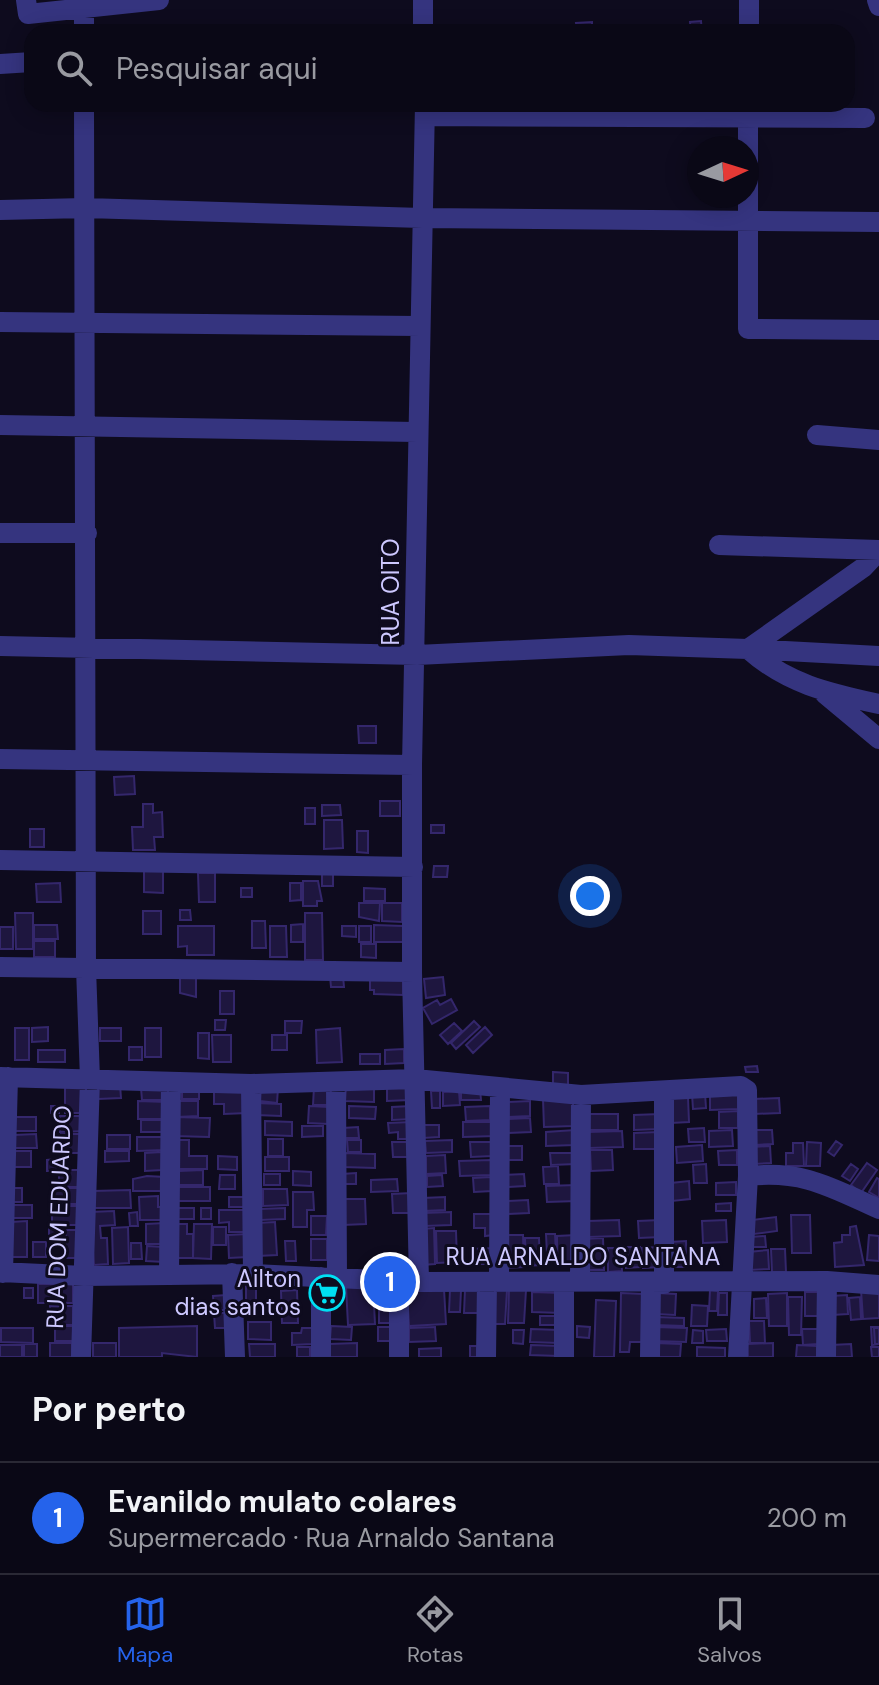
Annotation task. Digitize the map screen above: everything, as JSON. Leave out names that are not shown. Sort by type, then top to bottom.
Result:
[{"type":"street","points":[[27,7],[84,9],[159,0]]},
{"type":"street","points":[[423,0],[423,24]]},
{"type":"street","points":[[749,0],[749,24]]},
{"type":"street","points":[[877,0],[879,6]]},
{"type":"street","points":[[84,9],[84,24]]},
{"type":"street","points":[[0,64],[24,62]]},
{"type":"street","name":"RUA DOM EDUARDO","points":[[81,1357],[90,1079],[86,968],[84,112]]},
{"type":"street","name":"RUA OITO","points":[[399,1357],[409,1280],[415,1079],[412,765],[417,655],[416,432],[425,112]]},
{"type":"street","points":[[748,112],[748,329],[879,330]]},
{"type":"street","points":[[765,112],[865,118]]},
{"type":"street","points":[[0,210],[85,208],[422,218],[879,222]]},
{"type":"street","points":[[0,322],[419,326]]},
{"type":"street","points":[[0,425],[87,424],[416,432]]},
{"type":"street","points":[[817,435],[879,440]]},
{"type":"street","points":[[0,533],[87,533]]},
{"type":"street","points":[[719,545],[879,550]]},
{"type":"street","points":[[748,649],[864,567],[879,550]]},
{"type":"street","points":[[0,646],[417,655],[629,645],[879,656]]},
{"type":"street","points":[[748,649],[772,670],[821,692],[879,704]]},
{"type":"street","points":[[821,692],[879,739]]},
{"type":"street","points":[[0,759],[412,765]]},
{"type":"street","points":[[0,860],[413,867]]},
{"type":"street","points":[[0,967],[412,972]]},
{"type":"street","points":[[2,1273],[4,1077],[251,1084],[415,1079],[581,1095],[741,1086],[747,1090],[748,1176],[738,1357]]},
{"type":"street","points":[[169,1274],[171,1082]]},
{"type":"street","points":[[321,1357],[329,1277],[336,1082]]},
{"type":"street","points":[[235,1357],[243,1274],[251,1084]]},
{"type":"street","points":[[486,1357],[493,1282],[500,1088]]},
{"type":"street","points":[[650,1357],[658,1284],[664,1092]]},
{"type":"street","points":[[564,1357],[572,1282],[581,1095]]},
{"type":"street","points":[[748,1176],[783,1172],[817,1181],[879,1209]]},
{"type":"street","name":"RUA ARNALDO SANTANA","points":[[2,1273],[84,1276],[243,1274],[658,1284],[827,1281],[879,1285]]},
{"type":"street","points":[[826,1357],[827,1281]]},
{"type":"building","points":[[358,726],[376,726],[376,743],[359,743]]},
{"type":"building","points":[[134,776],[135,794],[115,795],[114,777]]},
{"type":"building","points":[[380,801],[400,801],[400,816],[380,816]]},
{"type":"building","points":[[143,804],[153,804],[153,813],[162,812],[163,837],[154,837],[155,850],[133,850],[132,827],[143,827]]},
{"type":"building","points":[[322,805],[340,805],[341,815],[322,816]]},
{"type":"building","points":[[305,808],[315,808],[315,824],[305,824]]},
{"type":"building","points":[[324,820],[342,820],[343,848],[324,849]]},
{"type":"building","points":[[431,825],[444,825],[444,833],[431,833]]},
{"type":"building","points":[[30,829],[44,829],[44,847],[30,847]]},
{"type":"building","points":[[357,831],[368,831],[368,853],[357,852]]},
{"type":"building","points":[[144,865],[163,865],[163,893],[144,892]]},
{"type":"building","points":[[434,866],[448,866],[447,877],[433,877]]},
{"type":"building","points":[[322,870],[333,870],[333,886],[322,886]]},
{"type":"building","points":[[198,873],[215,873],[215,902],[199,902]]},
{"type":"building","points":[[303,881],[318,881],[322,901],[317,901],[317,906],[303,906]]},
{"type":"building","points":[[60,883],[61,902],[37,902],[36,884]]},
{"type":"building","points":[[290,883],[301,883],[301,900],[290,901]]},
{"type":"building","points":[[241,888],[252,888],[252,897],[241,897]]},
{"type":"building","points":[[364,888],[385,889],[385,901],[364,901]]},
{"type":"building","points":[[359,903],[380,903],[379,921],[359,917]]},
{"type":"building","points":[[382,903],[402,903],[402,922],[382,921]]},
{"type":"building","points":[[180,910],[190,910],[191,920],[180,920]]},
{"type":"building","points":[[143,911],[161,911],[161,934],[143,934]]},
{"type":"building","points":[[15,913],[33,913],[33,949],[16,949]]},
{"type":"building","points":[[305,913],[322,913],[323,960],[305,960]]},
{"type":"building","points":[[252,921],[265,921],[266,948],[252,948]]},
{"type":"building","points":[[303,924],[303,942],[291,942],[291,925]]},
{"type":"building","points":[[34,925],[57,925],[58,939],[34,939]]},
{"type":"building","points":[[374,925],[403,926],[403,942],[374,942]]},
{"type":"building","points":[[178,926],[214,926],[214,955],[187,955],[187,946],[178,947]]},
{"type":"building","points":[[270,926],[286,926],[287,957],[270,957]]},
{"type":"building","points":[[342,926],[356,926],[356,937],[342,936]]},
{"type":"building","points":[[359,926],[371,926],[371,942],[359,942]]},
{"type":"building","points":[[0,927],[13,927],[13,949],[0,949]]},
{"type":"building","points":[[34,941],[55,941],[55,957],[34,957]]},
{"type":"building","points":[[361,944],[376,944],[376,958],[361,957]]},
{"type":"building","points":[[330,976],[343,976],[344,987],[331,987]]},
{"type":"building","points":[[370,976],[403,977],[403,995],[374,994],[374,990],[370,990]]},
{"type":"building","points":[[443,977],[445,995],[426,998],[424,979]]},
{"type":"building","points":[[180,978],[196,978],[196,997],[180,993]]},
{"type":"building","points":[[220,991],[234,991],[234,1014],[220,1014]]},
{"type":"building","points":[[451,999],[457,1010],[432,1024],[423,1008],[437,1000],[440,1005]]},
{"type":"building","points":[[215,1020],[226,1020],[225,1030],[215,1030]]},
{"type":"building","points":[[285,1021],[302,1021],[301,1033],[285,1033]]},
{"type":"building","points":[[474,1021],[480,1027],[456,1049],[451,1043]]},
{"type":"building","points":[[454,1023],[462,1031],[448,1044],[440,1035]]},
{"type":"building","points":[[48,1027],[48,1041],[32,1042],[32,1028]]},
{"type":"building","points":[[485,1027],[492,1035],[473,1053],[466,1045]]},
{"type":"building","points":[[15,1028],[29,1028],[29,1060],[15,1060]]},
{"type":"building","points":[[100,1028],[121,1028],[121,1041],[100,1041]]},
{"type":"building","points":[[145,1028],[161,1028],[161,1057],[145,1057]]},
{"type":"building","points":[[340,1028],[342,1062],[317,1063],[316,1030]]},
{"type":"building","points":[[198,1033],[209,1033],[209,1059],[198,1058]]},
{"type":"building","points":[[212,1035],[231,1035],[231,1062],[213,1062]]},
{"type":"building","points":[[272,1035],[287,1035],[287,1050],[272,1050]]},
{"type":"building","points":[[129,1047],[142,1047],[142,1060],[129,1060]]},
{"type":"building","points":[[404,1049],[404,1063],[385,1064],[385,1050]]},
{"type":"building","points":[[38,1050],[65,1050],[65,1062],[38,1062]]},
{"type":"building","points":[[360,1054],[380,1054],[380,1064],[360,1064]]},
{"type":"building","points":[[757,1066],[758,1072],[746,1072],[745,1067]]},
{"type":"building","points":[[553,1072],[568,1073],[568,1086],[553,1085]]},
{"type":"building","points":[[65,1083],[86,1083],[86,1113],[65,1113]]},
{"type":"building","points":[[120,1085],[121,1098],[98,1099],[98,1086]]},
{"type":"building","points":[[182,1085],[199,1085],[199,1099],[182,1099]]},
{"type":"building","points":[[168,1087],[168,1100],[142,1100],[141,1088]]},
{"type":"building","points":[[261,1087],[278,1088],[277,1103],[260,1101]]},
{"type":"building","points":[[314,1087],[331,1088],[330,1105],[313,1105]]},
{"type":"building","points":[[346,1087],[374,1087],[374,1102],[345,1101]]},
{"type":"building","points":[[409,1087],[409,1100],[387,1101],[387,1088]]},
{"type":"building","points":[[214,1088],[246,1088],[247,1113],[224,1114],[224,1104],[214,1104]]},
{"type":"building","points":[[480,1089],[481,1100],[461,1100],[461,1090]]},
{"type":"building","points":[[431,1091],[440,1091],[440,1108],[432,1108]]},
{"type":"building","points":[[459,1091],[460,1105],[443,1106],[443,1092]]},
{"type":"building","points":[[738,1091],[738,1109],[710,1110],[710,1092]]},
{"type":"building","points":[[705,1093],[706,1108],[693,1109],[692,1094]]},
{"type":"building","points":[[670,1097],[688,1097],[689,1122],[671,1123]]},
{"type":"building","points":[[573,1098],[573,1126],[544,1127],[543,1099]]},
{"type":"building","points":[[779,1098],[780,1113],[754,1114],[754,1099]]},
{"type":"building","points":[[138,1101],[167,1102],[166,1119],[138,1119]]},
{"type":"building","points":[[177,1101],[198,1101],[198,1116],[177,1117]]},
{"type":"building","points":[[530,1101],[530,1116],[507,1117],[507,1102]]},
{"type":"building","points":[[256,1103],[281,1104],[281,1116],[256,1115]]},
{"type":"building","points":[[51,1106],[59,1106],[59,1113],[51,1113]]},
{"type":"building","points":[[309,1106],[329,1107],[328,1124],[308,1123]]},
{"type":"building","points":[[349,1106],[376,1107],[375,1119],[349,1118]]},
{"type":"building","points":[[411,1106],[412,1119],[392,1120],[392,1107]]},
{"type":"building","points":[[490,1106],[490,1120],[466,1121],[465,1107]]},
{"type":"building","points":[[738,1111],[738,1128],[719,1128],[719,1112]]},
{"type":"building","points":[[589,1114],[618,1114],[618,1130],[589,1130]]},
{"type":"building","points":[[660,1114],[661,1129],[634,1130],[634,1115]]},
{"type":"building","points":[[60,1116],[86,1116],[86,1131],[60,1132]]},
{"type":"building","points":[[11,1117],[36,1117],[36,1131],[11,1131]]},
{"type":"building","points":[[175,1117],[210,1118],[209,1137],[174,1136]]},
{"type":"building","points":[[530,1118],[531,1132],[508,1133],[507,1119]]},
{"type":"building","points":[[141,1120],[162,1120],[162,1132],[141,1132]]},
{"type":"building","points":[[265,1121],[292,1122],[292,1136],[265,1135]]},
{"type":"building","points":[[411,1122],[412,1139],[398,1139],[398,1132],[389,1133],[388,1123]]},
{"type":"building","points":[[463,1122],[494,1122],[495,1136],[463,1137]]},
{"type":"building","points":[[423,1125],[439,1125],[439,1137],[423,1138]]},
{"type":"building","points":[[302,1126],[323,1126],[323,1136],[302,1137]]},
{"type":"building","points":[[358,1127],[359,1138],[343,1138],[343,1128]]},
{"type":"building","points":[[704,1128],[705,1142],[689,1142],[688,1129]]},
{"type":"building","points":[[575,1130],[575,1145],[546,1146],[546,1132]]},
{"type":"building","points":[[732,1130],[733,1146],[709,1147],[709,1131]]},
{"type":"building","points":[[753,1130],[772,1130],[773,1144],[754,1145]]},
{"type":"building","points":[[622,1131],[623,1147],[589,1148],[588,1132]]},
{"type":"building","points":[[658,1132],[659,1149],[634,1149],[634,1133]]},
{"type":"building","points":[[36,1134],[37,1148],[14,1148],[14,1135]]},
{"type":"building","points":[[61,1134],[82,1134],[82,1153],[61,1153]]},
{"type":"building","points":[[107,1135],[130,1135],[130,1149],[107,1149]]},
{"type":"building","points":[[137,1137],[164,1137],[164,1150],[137,1151]]},
{"type":"building","points":[[268,1139],[283,1139],[283,1156],[268,1156]]},
{"type":"building","points":[[177,1140],[189,1140],[189,1156],[207,1156],[207,1169],[177,1169]]},
{"type":"building","points":[[347,1140],[361,1140],[361,1152],[348,1152]]},
{"type":"building","points":[[452,1140],[452,1152],[426,1153],[425,1141]]},
{"type":"building","points":[[836,1141],[842,1145],[834,1156],[828,1152]]},
{"type":"building","points":[[392,1142],[411,1142],[411,1157],[393,1157]]},
{"type":"building","points":[[470,1142],[492,1142],[492,1156],[471,1157]]},
{"type":"building","points":[[807,1142],[821,1143],[820,1166],[806,1166]]},
{"type":"building","points":[[793,1143],[803,1143],[804,1166],[786,1166],[786,1153],[793,1153]]},
{"type":"building","points":[[702,1145],[703,1161],[677,1163],[676,1147]]},
{"type":"building","points":[[506,1146],[522,1146],[522,1160],[507,1160]]},
{"type":"building","points":[[770,1146],[771,1163],[753,1164],[752,1147]]},
{"type":"building","points":[[590,1150],[612,1150],[613,1170],[591,1171]]},
{"type":"building","points":[[737,1150],[737,1165],[719,1165],[718,1151]]},
{"type":"building","points":[[13,1151],[31,1151],[31,1167],[13,1167]]},
{"type":"building","points":[[105,1151],[129,1151],[129,1161],[105,1162]]},
{"type":"building","points":[[162,1152],[162,1170],[145,1171],[145,1153]]},
{"type":"building","points":[[344,1153],[375,1154],[375,1168],[343,1167]]},
{"type":"building","points":[[550,1153],[576,1153],[576,1164],[551,1165]]},
{"type":"building","points":[[445,1155],[446,1173],[426,1174],[426,1156]]},
{"type":"building","points":[[218,1156],[237,1157],[237,1170],[218,1169]]},
{"type":"building","points":[[265,1157],[289,1157],[289,1171],[265,1171]]},
{"type":"building","points":[[56,1159],[56,1171],[47,1171],[47,1160]]},
{"type":"building","points":[[491,1160],[491,1175],[460,1176],[459,1161]]},
{"type":"building","points":[[867,1163],[877,1170],[861,1193],[851,1185]]},
{"type":"building","points":[[706,1164],[707,1183],[694,1183],[693,1165]]},
{"type":"building","points":[[851,1164],[858,1169],[850,1181],[842,1176]]},
{"type":"building","points":[[558,1166],[559,1184],[544,1184],[543,1167]]},
{"type":"building","points":[[59,1170],[83,1170],[83,1187],[59,1187]]},
{"type":"building","points":[[203,1170],[203,1185],[179,1185],[179,1171]]},
{"type":"building","points":[[293,1171],[311,1172],[311,1186],[293,1185]]},
{"type":"building","points":[[356,1173],[356,1184],[342,1184],[342,1174]]},
{"type":"building","points":[[264,1174],[280,1174],[280,1185],[264,1185]]},
{"type":"building","points":[[524,1174],[525,1186],[506,1187],[505,1175]]},
{"type":"building","points":[[220,1175],[235,1175],[235,1189],[219,1189]]},
{"type":"building","points":[[442,1175],[443,1186],[427,1187],[427,1176]]},
{"type":"building","points":[[165,1177],[164,1191],[133,1191],[133,1179]]},
{"type":"building","points":[[491,1177],[492,1191],[474,1192],[473,1178]]},
{"type":"building","points":[[397,1179],[398,1191],[371,1192],[371,1180]]},
{"type":"building","points":[[879,1179],[879,1198],[869,1192]]},
{"type":"building","points":[[689,1181],[690,1199],[672,1201],[671,1183]]},
{"type":"building","points":[[736,1182],[736,1195],[716,1195],[716,1183]]},
{"type":"building","points":[[576,1185],[577,1201],[547,1202],[546,1186]]},
{"type":"building","points":[[175,1187],[210,1187],[210,1201],[175,1201]]},
{"type":"building","points":[[12,1188],[22,1188],[22,1202],[12,1202]]},
{"type":"building","points":[[53,1188],[82,1188],[82,1204],[53,1204]]},
{"type":"building","points":[[263,1189],[287,1189],[288,1205],[263,1206]]},
{"type":"building","points":[[130,1190],[131,1208],[93,1208],[93,1191]]},
{"type":"building","points":[[293,1192],[313,1192],[314,1210],[307,1210],[307,1227],[293,1227]]},
{"type":"building","points":[[411,1193],[412,1213],[393,1213],[392,1194]]},
{"type":"building","points":[[158,1196],[158,1207],[165,1207],[165,1220],[140,1220],[139,1197]]},
{"type":"building","points":[[229,1197],[244,1197],[244,1207],[229,1207]]},
{"type":"building","points":[[445,1197],[445,1210],[424,1211],[423,1198]]},
{"type":"building","points":[[342,1199],[365,1199],[366,1224],[343,1225]]},
{"type":"building","points":[[528,1200],[529,1213],[507,1214],[507,1201]]},
{"type":"building","points":[[731,1203],[731,1211],[716,1211],[716,1204]]},
{"type":"building","points":[[13,1205],[32,1205],[32,1218],[13,1218]]},
{"type":"building","points":[[52,1206],[82,1206],[82,1225],[52,1225]]},
{"type":"building","points":[[176,1208],[194,1208],[194,1219],[176,1219]]},
{"type":"building","points":[[201,1208],[211,1208],[211,1219],[201,1219]]},
{"type":"building","points":[[285,1208],[285,1219],[260,1220],[259,1209]]},
{"type":"building","points":[[219,1210],[244,1210],[244,1232],[229,1232],[229,1222],[219,1223]]},
{"type":"building","points":[[114,1211],[115,1225],[100,1226],[101,1238],[107,1238],[108,1264],[94,1265],[90,1212]]},
{"type":"building","points":[[137,1212],[138,1226],[130,1226],[129,1213]]},
{"type":"building","points":[[451,1212],[451,1225],[425,1226],[424,1213]]},
{"type":"building","points":[[474,1214],[492,1214],[493,1235],[485,1236],[485,1228],[474,1228]]},
{"type":"building","points":[[791,1215],[810,1215],[811,1253],[792,1253]]},
{"type":"building","points":[[311,1216],[327,1216],[326,1235],[311,1235]]},
{"type":"building","points":[[776,1217],[777,1231],[754,1234],[752,1220]]},
{"type":"building","points":[[619,1220],[620,1236],[588,1237],[588,1221]]},
{"type":"building","points":[[660,1220],[661,1237],[639,1238],[638,1221]]},
{"type":"building","points":[[726,1220],[727,1242],[703,1243],[702,1221]]},
{"type":"building","points":[[27,1221],[27,1257],[11,1257],[11,1222]]},
{"type":"building","points":[[275,1222],[277,1255],[258,1256],[257,1223]]},
{"type":"building","points":[[165,1223],[165,1244],[146,1244],[146,1224]]},
{"type":"building","points":[[176,1224],[187,1224],[187,1234],[193,1234],[193,1258],[175,1258]]},
{"type":"building","points":[[194,1224],[212,1224],[211,1259],[193,1258]]},
{"type":"building","points":[[856,1226],[864,1265],[835,1267],[834,1243],[842,1242],[842,1235],[850,1235],[850,1227]]},
{"type":"building","points":[[49,1227],[61,1227],[61,1239],[49,1239]]},
{"type":"building","points":[[128,1227],[129,1263],[113,1264],[112,1228]]},
{"type":"building","points":[[213,1227],[226,1227],[226,1245],[213,1245]]},
{"type":"building","points":[[434,1228],[435,1264],[422,1265],[421,1229]]},
{"type":"building","points":[[66,1230],[81,1230],[81,1258],[66,1258]]},
{"type":"building","points":[[436,1231],[456,1231],[457,1262],[437,1263]]},
{"type":"building","points":[[247,1234],[248,1257],[229,1258],[228,1235]]},
{"type":"building","points":[[546,1234],[555,1234],[556,1254],[547,1254]]},
{"type":"building","points":[[503,1235],[523,1235],[524,1267],[504,1268]]},
{"type":"building","points":[[576,1235],[577,1265],[557,1265],[557,1236]]},
{"type":"building","points":[[869,1235],[879,1236],[879,1261],[867,1260]]},
{"type":"building","points":[[765,1236],[766,1247],[751,1247],[750,1237]]},
{"type":"building","points":[[525,1238],[539,1238],[540,1265],[526,1266]]},
{"type":"building","points":[[603,1238],[604,1270],[584,1270],[583,1239]]},
{"type":"building","points":[[311,1239],[327,1239],[327,1260],[311,1260]]},
{"type":"building","points":[[285,1241],[295,1241],[296,1261],[286,1261]]},
{"type":"building","points":[[686,1241],[687,1267],[671,1267],[670,1242]]},
{"type":"building","points":[[33,1242],[46,1242],[46,1257],[33,1257]]},
{"type":"building","points":[[131,1243],[141,1243],[142,1259],[131,1259]]},
{"type":"building","points":[[147,1246],[164,1247],[164,1262],[146,1261]]},
{"type":"building","points":[[626,1247],[640,1247],[640,1267],[626,1268]]},
{"type":"building","points":[[659,1247],[660,1267],[643,1268],[642,1248]]},
{"type":"building","points":[[495,1248],[495,1264],[471,1264],[471,1249]]},
{"type":"building","points":[[608,1248],[621,1248],[622,1271],[608,1272]]},
{"type":"building","points":[[771,1249],[785,1249],[786,1272],[772,1272]]},
{"type":"building","points":[[768,1250],[769,1269],[749,1270],[748,1252]]},
{"type":"building","points":[[38,1284],[73,1284],[73,1303],[38,1303]]},
{"type":"building","points":[[256,1285],[256,1303],[246,1303],[246,1286]]},
{"type":"building","points":[[373,1285],[375,1324],[348,1325],[346,1286]]},
{"type":"building","points":[[388,1287],[398,1323],[379,1323],[379,1310],[388,1310]]},
{"type":"building","points":[[24,1288],[33,1288],[33,1298],[24,1298]]},
{"type":"building","points":[[444,1289],[446,1324],[409,1326],[407,1291]]},
{"type":"building","points":[[465,1289],[479,1290],[478,1313],[464,1313]]},
{"type":"building","points":[[495,1289],[507,1290],[505,1324],[494,1324]]},
{"type":"building","points":[[879,1289],[879,1318],[863,1319],[861,1290]]},
{"type":"building","points":[[297,1290],[298,1323],[282,1323],[281,1291]]},
{"type":"building","points":[[450,1290],[461,1290],[460,1312],[449,1312]]},
{"type":"building","points":[[509,1290],[526,1290],[524,1323],[508,1323]]},
{"type":"building","points":[[710,1290],[718,1291],[717,1311],[709,1311]]},
{"type":"building","points":[[532,1292],[561,1293],[561,1313],[532,1312]]},
{"type":"building","points":[[805,1292],[818,1292],[818,1316],[805,1316]]},
{"type":"building","points":[[621,1293],[644,1294],[642,1342],[630,1342],[629,1352],[620,1352]]},
{"type":"building","points":[[657,1293],[676,1294],[675,1315],[656,1314]]},
{"type":"building","points":[[719,1293],[727,1293],[727,1315],[718,1315]]},
{"type":"building","points":[[787,1293],[787,1326],[769,1326],[768,1294]]},
{"type":"building","points":[[226,1295],[226,1310],[214,1310],[213,1296]]},
{"type":"building","points":[[847,1295],[848,1314],[832,1315],[831,1296]]},
{"type":"building","points":[[788,1297],[802,1297],[801,1335],[789,1335]]},
{"type":"building","points":[[860,1297],[861,1319],[851,1320],[849,1298]]},
{"type":"building","points":[[766,1298],[767,1318],[754,1318],[754,1299]]},
{"type":"building","points":[[596,1300],[616,1301],[614,1357],[594,1357]]},
{"type":"building","points":[[692,1305],[708,1306],[707,1326],[691,1326]]},
{"type":"building","points":[[50,1306],[73,1306],[73,1325],[50,1325]]},
{"type":"building","points":[[214,1313],[225,1313],[226,1328],[215,1328]]},
{"type":"building","points":[[540,1316],[561,1316],[560,1325],[540,1325]]},
{"type":"building","points":[[656,1317],[684,1318],[684,1326],[655,1325]]},
{"type":"building","points":[[749,1321],[764,1321],[765,1343],[750,1343]]},
{"type":"building","points":[[248,1322],[271,1322],[271,1340],[248,1339]]},
{"type":"building","points":[[55,1326],[73,1326],[73,1341],[55,1341]]},
{"type":"building","points":[[197,1326],[197,1357],[162,1353],[162,1357],[119,1357],[119,1328]]},
{"type":"building","points":[[331,1326],[352,1327],[351,1340],[330,1339]]},
{"type":"building","points":[[577,1326],[590,1327],[589,1338],[577,1337]]},
{"type":"building","points":[[378,1327],[396,1327],[396,1341],[378,1341]]},
{"type":"building","points":[[435,1327],[436,1341],[409,1342],[409,1328]]},
{"type":"building","points":[[654,1327],[687,1328],[686,1342],[654,1341]]},
{"type":"building","points":[[871,1327],[879,1327],[879,1344],[872,1345]]},
{"type":"building","points":[[1,1328],[33,1328],[33,1343],[1,1342]]},
{"type":"building","points":[[302,1328],[312,1328],[312,1344],[292,1345],[292,1333],[301,1333]]},
{"type":"building","points":[[874,1328],[879,1328],[879,1344],[875,1344]]},
{"type":"building","points":[[531,1329],[559,1330],[558,1343],[530,1342]]},
{"type":"building","points":[[726,1329],[727,1341],[707,1341],[706,1330]]},
{"type":"building","points":[[802,1329],[818,1329],[818,1344],[803,1345]]},
{"type":"building","points":[[513,1330],[524,1330],[523,1344],[513,1343]]},
{"type":"building","points":[[693,1330],[703,1331],[703,1343],[692,1343]]},
{"type":"building","points":[[50,1343],[72,1343],[72,1357],[50,1357]]},
{"type":"building","points":[[93,1343],[116,1343],[116,1357],[93,1357]]},
{"type":"building","points":[[357,1343],[357,1357],[329,1357],[329,1344]]},
{"type":"building","points":[[655,1343],[681,1344],[680,1357],[655,1357]]},
{"type":"building","points":[[773,1343],[773,1357],[748,1357],[747,1344]]},
{"type":"building","points":[[24,1344],[37,1344],[37,1357],[24,1357]]},
{"type":"building","points":[[249,1344],[275,1344],[275,1357],[250,1357]]},
{"type":"building","points":[[851,1344],[852,1357],[832,1357],[831,1345]]},
{"type":"building","points":[[0,1345],[22,1345],[22,1357],[0,1357]]},
{"type":"building","points":[[531,1345],[560,1346],[559,1356],[530,1355]]},
{"type":"building","points":[[797,1345],[817,1346],[817,1357],[796,1357]]},
{"type":"building","points":[[470,1346],[477,1346],[477,1357],[470,1357]]},
{"type":"building","points":[[297,1347],[310,1347],[310,1357],[297,1357]]},
{"type":"building","points":[[697,1347],[725,1348],[725,1357],[697,1357]]},
{"type":"building","points":[[871,1347],[879,1347],[879,1357],[872,1357]]},
{"type":"building","points":[[441,1348],[441,1357],[419,1357],[419,1349]]},
{"type":"place","name":"Evanildo mulato colares","points":[[390,1282]]},
{"type":"place","name":"Ailton dias santos","points":[[327,1293]]}]
